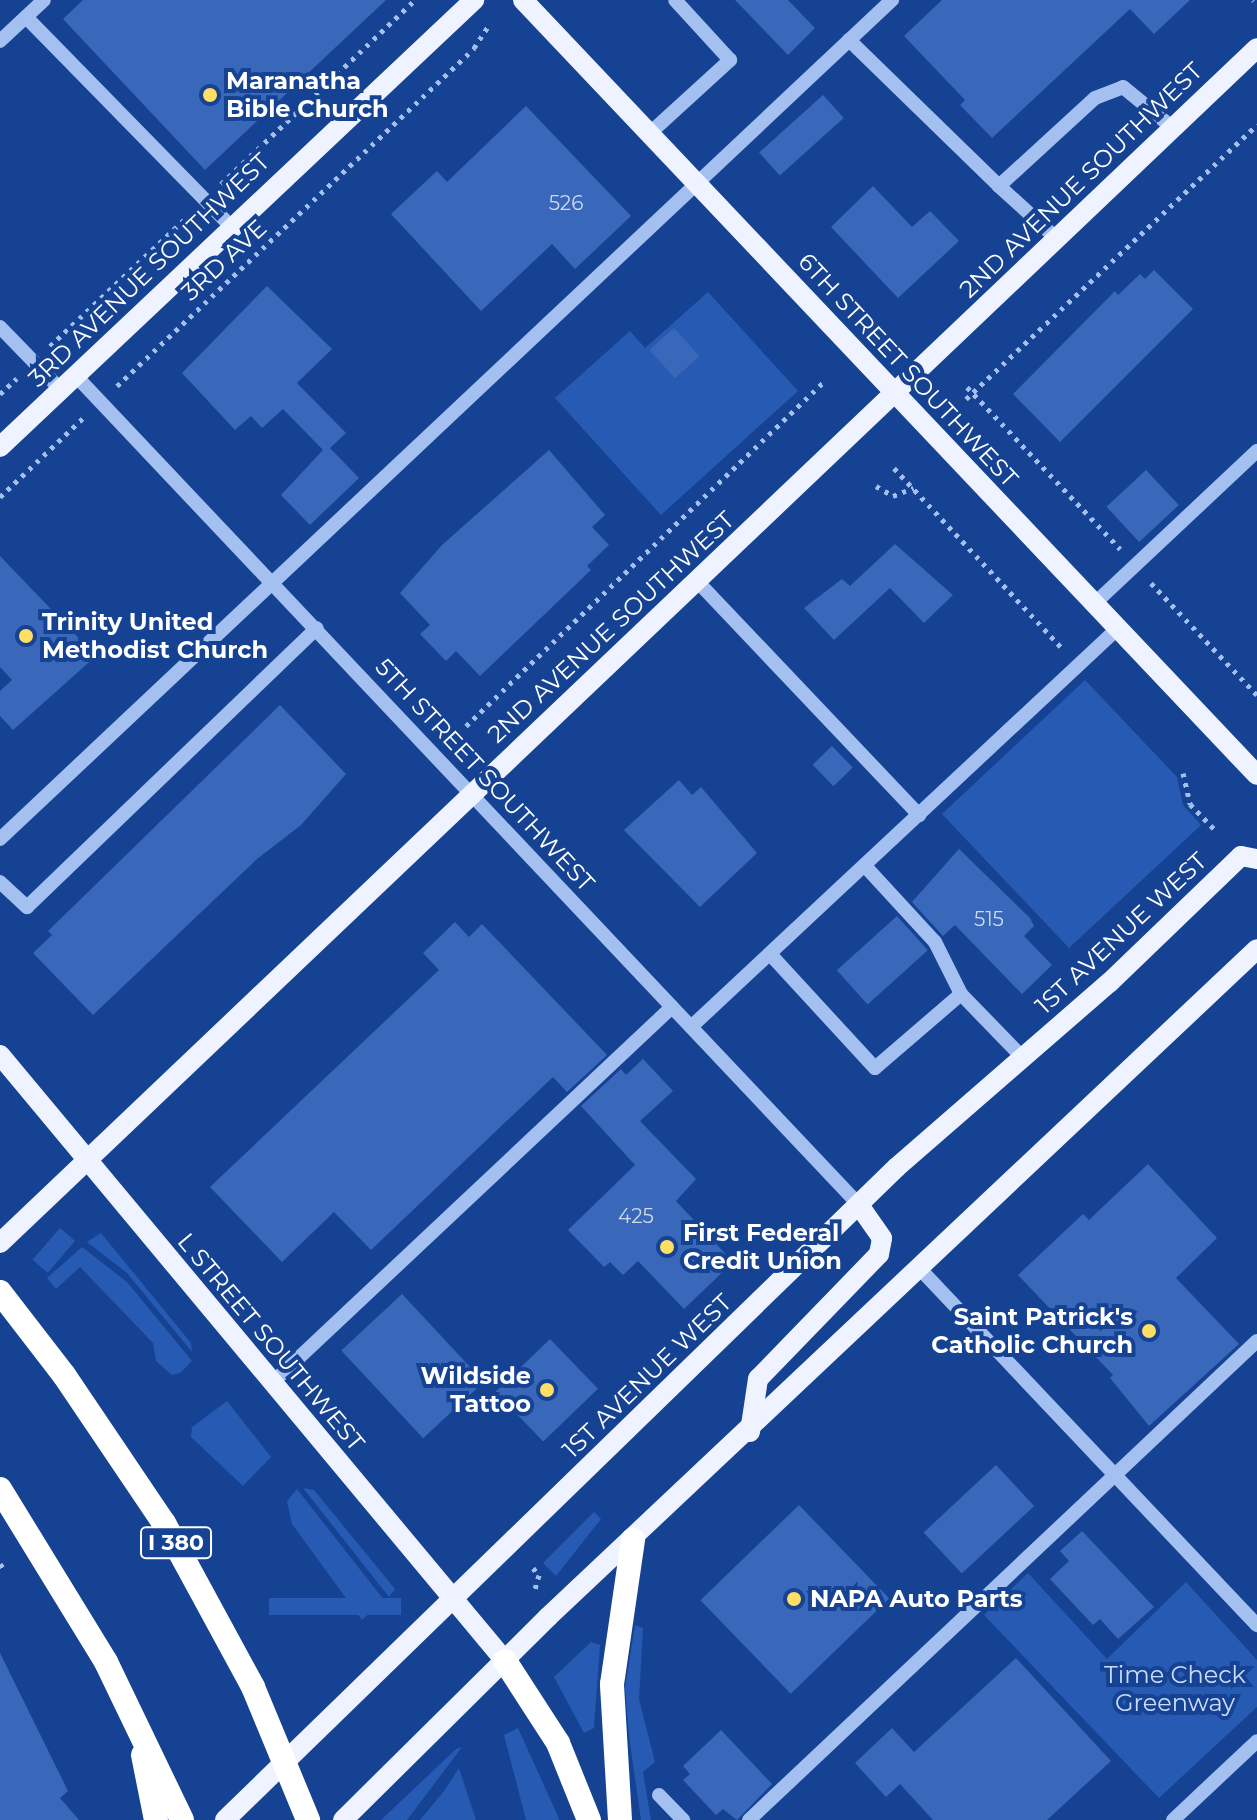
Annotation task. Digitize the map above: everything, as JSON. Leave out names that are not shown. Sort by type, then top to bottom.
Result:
[{"type":"highway","name":"I 380","points":[[0,1292],[164,1523],[253,1687],[308,1820]]},
{"type":"highway","points":[[0,1489],[60,1580],[137,1725],[182,1820]]},
{"type":"highway","points":[[620,1820],[612,1684],[633,1540]]},
{"type":"highway","points":[[505,1661],[558,1743],[589,1820]]},
{"type":"highway","points":[[137,1725],[156,1820]]},
{"type":"main road","name":"3RD AVENUE SOUTHWEST","points":[[0,447],[474,0]]},
{"type":"main road","name":"6TH STREET SOUTHWEST","points":[[523,0],[1257,775]]},
{"type":"main road","name":"2ND AVENUE SOUTHWEST","points":[[0,1243],[1257,48]]},
{"type":"main road","name":"1ST AVENUE WEST","points":[[225,1820],[860,1206],[1241,856],[1257,859]]},
{"type":"main road","points":[[343,1820],[505,1661],[1257,949]]},
{"type":"main road","name":"L STREET SOUTHWEST","points":[[0,1055],[505,1661]]},
{"type":"main road","points":[[750,1432],[758,1379],[879,1254],[882,1238],[860,1206]]},
{"type":"street","points":[[0,41],[44,0]]},
{"type":"street","points":[[649,134],[730,60],[675,0]]},
{"type":"street","points":[[0,839],[892,0]]},
{"type":"street","points":[[26,17],[232,227]]},
{"type":"street","points":[[849,40],[1057,239]]},
{"type":"street","points":[[999,186],[1095,98],[1123,87],[1173,128]]},
{"type":"street","name":"5TH STREET SOUTHWEST","points":[[0,327],[68,383],[100,402],[317,628],[860,1206]]},
{"type":"street","points":[[1094,604],[1257,451]]},
{"type":"street","points":[[697,581],[919,815]]},
{"type":"street","points":[[0,882],[27,907],[317,628]]},
{"type":"street","points":[[691,1027],[1118,628]]},
{"type":"street","points":[[865,866],[935,942],[961,994],[1023,1058]]},
{"type":"street","points":[[770,954],[875,1068],[961,994]]},
{"type":"street","points":[[272,1383],[672,1007]]},
{"type":"street","points":[[921,1270],[1257,1625]]},
{"type":"street","points":[[749,1820],[1257,1341]]},
{"type":"street","points":[[1173,1820],[1257,1741]]},
{"type":"street","points":[[659,1795],[683,1820]]},
{"type":"path","name":"3RD AVE","points":[[0,497],[474,48]]},
{"type":"path","points":[[966,399],[1257,125]]},
{"type":"path","points":[[466,726],[825,381]]},
{"type":"path","points":[[967,387],[1257,695]]},
{"type":"path","points":[[894,468],[1066,652]]},
{"type":"path","points":[[876,486],[893,496],[913,488]]},
{"type":"path","points":[[1183,773],[1190,804],[1218,833]]},
{"type":"path","points":[[0,1564],[6,1571]]},
{"type":"path","points":[[533,1568],[539,1575],[532,1597],[539,1603]]},
{"type":"green space","points":[[708,292],[798,391],[661,515],[555,398],[630,331],[645,348]]},
{"type":"green space","points":[[1085,680],[1177,777],[1183,805],[1201,825],[1069,948],[942,814]]},
{"type":"green space","points":[[60,1228],[75,1241],[48,1273],[32,1260]]},
{"type":"green space","points":[[101,1233],[191,1343],[192,1352],[127,1273],[87,1242]]},
{"type":"green space","points":[[82,1247],[127,1282],[192,1361],[180,1373],[172,1375],[156,1361],[153,1343],[80,1267],[56,1289],[47,1278]]},
{"type":"green space","points":[[227,1401],[271,1457],[243,1486],[191,1437],[192,1427]]},
{"type":"green space","points":[[303,1488],[314,1490],[395,1589],[389,1597]]},
{"type":"green space","points":[[297,1489],[384,1600],[362,1620],[292,1524],[287,1501]]},
{"type":"green space","points":[[594,1512],[601,1519],[556,1576],[543,1563]]},
{"type":"green space","name":"Time Check Greenway","points":[[1028,1573],[1107,1659],[1186,1582],[1257,1660],[1257,1707],[1159,1798],[984,1615]]},
{"type":"green space","points":[[269,1598],[401,1598],[401,1615],[269,1615]]},
{"type":"green space","points":[[635,1625],[643,1628],[639,1699],[655,1762],[643,1772],[651,1820],[641,1820],[629,1737],[625,1688]]},
{"type":"green space","points":[[591,1642],[600,1645],[594,1728],[584,1733],[554,1677]]},
{"type":"green space","points":[[518,1728],[559,1820],[526,1820],[504,1735]]},
{"type":"green space","points":[[462,1747],[407,1820],[381,1820],[456,1749]]},
{"type":"green space","points":[[459,1768],[476,1820],[420,1820],[444,1791]]},
{"type":"building","name":"Maranatha Bible Church","points":[[83,0],[386,0],[205,170],[63,19]]},
{"type":"building","points":[[735,0],[788,0],[815,28],[788,55]]},
{"type":"building","points":[[942,0],[1190,0],[1154,34],[1130,9],[992,138],[960,105],[965,100],[904,36]]},
{"type":"building","points":[[823,95],[844,118],[780,176],[759,153]]},
{"type":"building","name":"Maranatha Bible Church","points":[[526,106],[631,216],[575,269],[552,244],[481,311],[391,214],[437,171],[447,182]]},
{"type":"building","points":[[873,186],[912,227],[930,211],[959,241],[898,298],[831,227]]},
{"type":"building","points":[[1154,270],[1193,309],[1060,442],[1013,394],[1115,291],[1118,295],[1140,274],[1145,279]]},
{"type":"building","points":[[267,286],[332,349],[297,383],[346,433],[330,448],[359,478],[310,525],[281,495],[323,450],[283,409],[262,428],[251,416],[235,430],[182,373]]},
{"type":"building","points":[[674,328],[699,356],[675,378],[649,350]]},
{"type":"building","points":[[549,450],[605,515],[592,527],[609,545],[587,566],[591,570],[480,676],[456,651],[446,661],[420,634],[430,625],[400,593],[442,545]]},
{"type":"building","points":[[1146,470],[1179,505],[1139,542],[1107,507]]},
{"type":"building","points":[[895,544],[953,595],[924,623],[890,588],[834,640],[804,608],[842,579],[850,586]]},
{"type":"building","points":[[0,556],[96,656],[13,730],[0,716],[0,691],[12,680],[0,667]]},
{"type":"building","points":[[280,705],[346,774],[301,825],[257,859],[93,1015],[33,953],[52,935],[48,931]]},
{"type":"building","points":[[832,746],[853,768],[833,786],[813,765]]},
{"type":"building","points":[[679,780],[692,795],[701,787],[757,853],[700,907],[624,830]]},
{"type":"building","points":[[959,849],[1030,918],[1034,926],[1024,936],[1052,965],[1022,994],[955,925],[943,936],[912,902]]},
{"type":"building","points":[[897,916],[928,950],[868,1004],[837,970]]},
{"type":"building","points":[[455,922],[469,937],[482,924],[607,1055],[567,1092],[553,1077],[371,1250],[334,1212],[282,1262],[210,1187],[439,970],[423,953]]},
{"type":"building","points":[[643,1059],[673,1091],[640,1121],[696,1179],[676,1201],[733,1262],[684,1309],[638,1261],[623,1275],[610,1262],[604,1267],[568,1230],[635,1165],[581,1106],[621,1069],[626,1075]]},
{"type":"building","name":"Saint Patrick's Catholic Church","points":[[1148,1164],[1217,1238],[1176,1278],[1239,1344],[1149,1426],[1110,1378],[1113,1375],[1018,1275],[1083,1214],[1089,1220]]},
{"type":"building","points":[[402,1294],[484,1382],[423,1438],[341,1351]]},
{"type":"building","name":"Wildside Tattoo","points":[[550,1339],[598,1389],[543,1441],[495,1392]]},
{"type":"building","points":[[996,1465],[1034,1506],[962,1573],[924,1533]]},
{"type":"building","name":"NAPA Auto Parts","points":[[799,1505],[889,1599],[791,1694],[700,1600]]},
{"type":"building","points":[[1082,1531],[1154,1607],[1118,1639],[1100,1619],[1093,1625],[1050,1579],[1069,1561],[1060,1551]]},
{"type":"building","points":[[0,1653],[68,1791],[60,1798],[79,1820],[0,1820]]},
{"type":"building","points":[[1016,1658],[1111,1761],[1047,1820],[933,1820],[900,1784],[886,1797],[855,1763],[892,1728],[914,1752]]},
{"type":"building","points":[[721,1730],[772,1784],[737,1820],[723,1809],[716,1815],[683,1780],[690,1774],[683,1766]]},
{"type":"place","name":"Maranatha Bible Church","points":[[210,95]]},
{"type":"place","name":"Trinity United Methodist Church","points":[[26,636]]},
{"type":"place","name":"First Federal Credit Union","points":[[667,1247]]},
{"type":"place","name":"Saint Patrick's Catholic Church","points":[[1149,1331]]},
{"type":"place","name":"Wildside Tattoo","points":[[547,1390]]},
{"type":"place","name":"NAPA Auto Parts","points":[[794,1599]]}]
